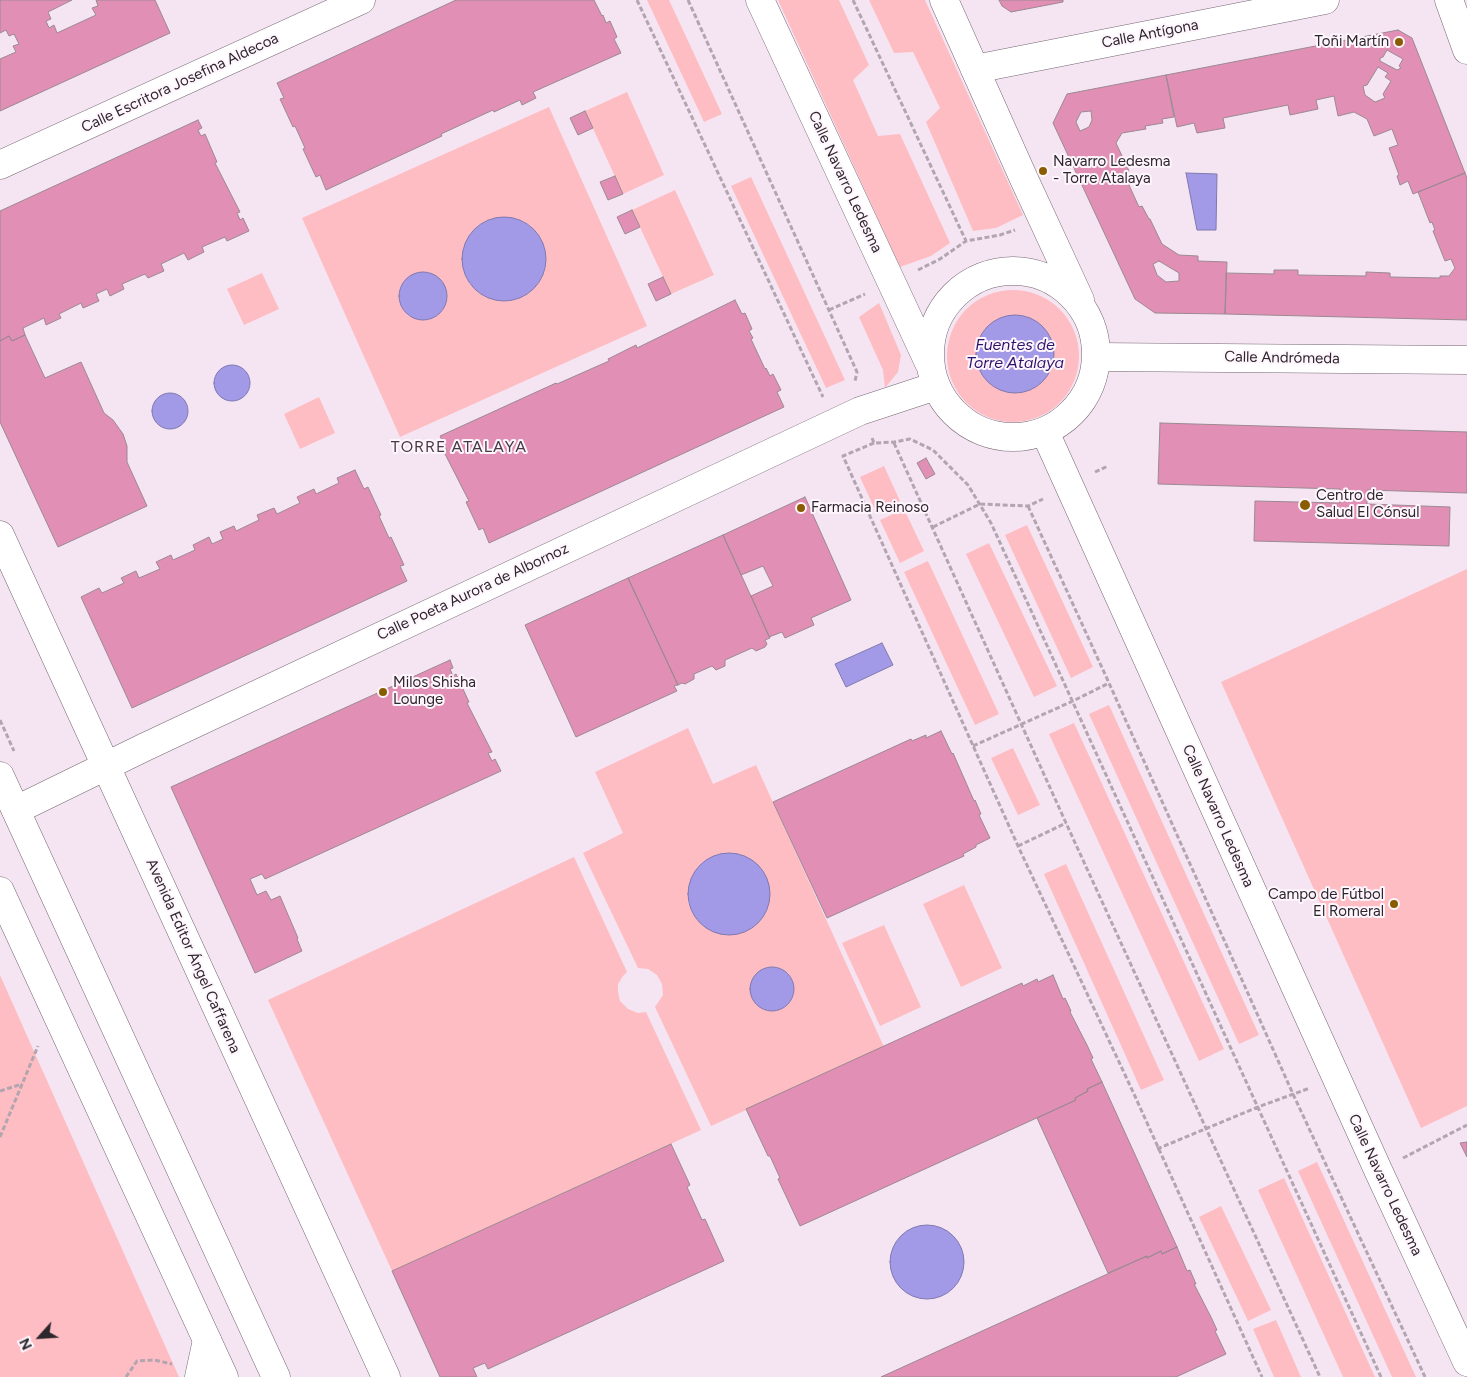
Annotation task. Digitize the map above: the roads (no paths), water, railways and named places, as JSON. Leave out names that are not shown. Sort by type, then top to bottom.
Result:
[{"type":"main road","name":"Calle Escritora Josefina Aldecoa","points":[[0,165],[361,0]]},
{"type":"main road","name":"Calle Navarro Ledesma","points":[[760,0],[933,375]]},
{"type":"main road","points":[[944,0],[1092,326],[1097,357],[1090,387],[1074,412],[1051,429],[1032,436],[992,436],[957,417],[933,375],[929,344],[944,306],[964,285],[984,275],[1010,270],[1048,278],[1078,301],[1092,326]]},
{"type":"main road","name":"Calle Antígona","points":[[975,69],[1325,0]]},
{"type":"main road","points":[[1449,0],[1467,50]]},
{"type":"main road","name":"Calle Andrómeda","points":[[1097,357],[1467,360]]},
{"type":"main road","name":"Calle Poeta Aurora de Albornoz","points":[[16,810],[105,766],[933,375]]},
{"type":"main road","name":"Calle Navarro Ledesma","points":[[1045,432],[1378,1170],[1467,1362]]},
{"type":"main road","name":"Avenida Editor Ángel Caffarena","points":[[0,535],[386,1377]]},
{"type":"main road","points":[[0,776],[276,1377]]},
{"type":"main road","points":[[0,891],[207,1340],[208,1375]]},
{"type":"water","points":[[1186,173],[1217,174],[1216,230],[1197,230]]},
{"type":"water","points":[[504,217],[520,220],[534,229],[543,243],[546,259],[543,275],[534,289],[520,298],[504,301],[488,298],[474,289],[465,275],[462,259],[465,243],[474,229],[488,220]]},
{"type":"water","points":[[423,272],[432,274],[440,279],[445,287],[447,296],[445,305],[440,313],[432,318],[423,320],[414,318],[406,313],[401,305],[399,296],[401,287],[406,279],[414,274]]},
{"type":"water","name":"Fuentes de Torre Atalaya","points":[[1015,315],[1030,318],[1047,332],[1051,339],[1054,354],[1051,369],[1037,386],[1030,390],[1015,393],[1000,390],[983,376],[979,369],[976,354],[979,339],[993,322],[1000,318]]},
{"type":"water","points":[[232,365],[245,370],[250,383],[245,396],[232,401],[219,396],[214,383],[219,370]]},
{"type":"water","points":[[170,393],[183,398],[188,411],[183,424],[170,429],[157,424],[152,411],[157,398]]},
{"type":"water","points":[[882,643],[893,665],[846,687],[835,664]]},
{"type":"water","points":[[729,853],[745,856],[758,865],[767,878],[770,894],[767,910],[758,923],[745,932],[729,935],[713,932],[700,923],[691,910],[688,894],[691,878],[700,865],[713,856]]},
{"type":"water","points":[[776,967],[788,973],[793,980],[793,998],[788,1005],[781,1010],[768,1011],[760,1008],[753,1001],[750,985],[753,977],[760,970]]},
{"type":"water","points":[[927,1225],[941,1228],[953,1236],[961,1248],[964,1262],[961,1276],[953,1288],[941,1296],[927,1299],[913,1296],[901,1288],[893,1276],[890,1262],[893,1248],[901,1236],[913,1228]]},
{"type":"place","name":"Toñi Martín","points":[[1399,42]]},
{"type":"place","name":"Navarro Ledesma - Torre Atalaya","points":[[1043,171]]},
{"type":"place","name":"Centro de Salud El Cónsul","points":[[1305,505]]},
{"type":"place","name":"Farmacia Reinoso","points":[[801,508]]},
{"type":"place","name":"Milos Shisha Lounge","points":[[383,692]]},
{"type":"place","name":"Campo de Fútbol El Romeral","points":[[1394,904]]},
{"type":"district","name":"TORRE ATALAYA","points":[[459,447]]}]
